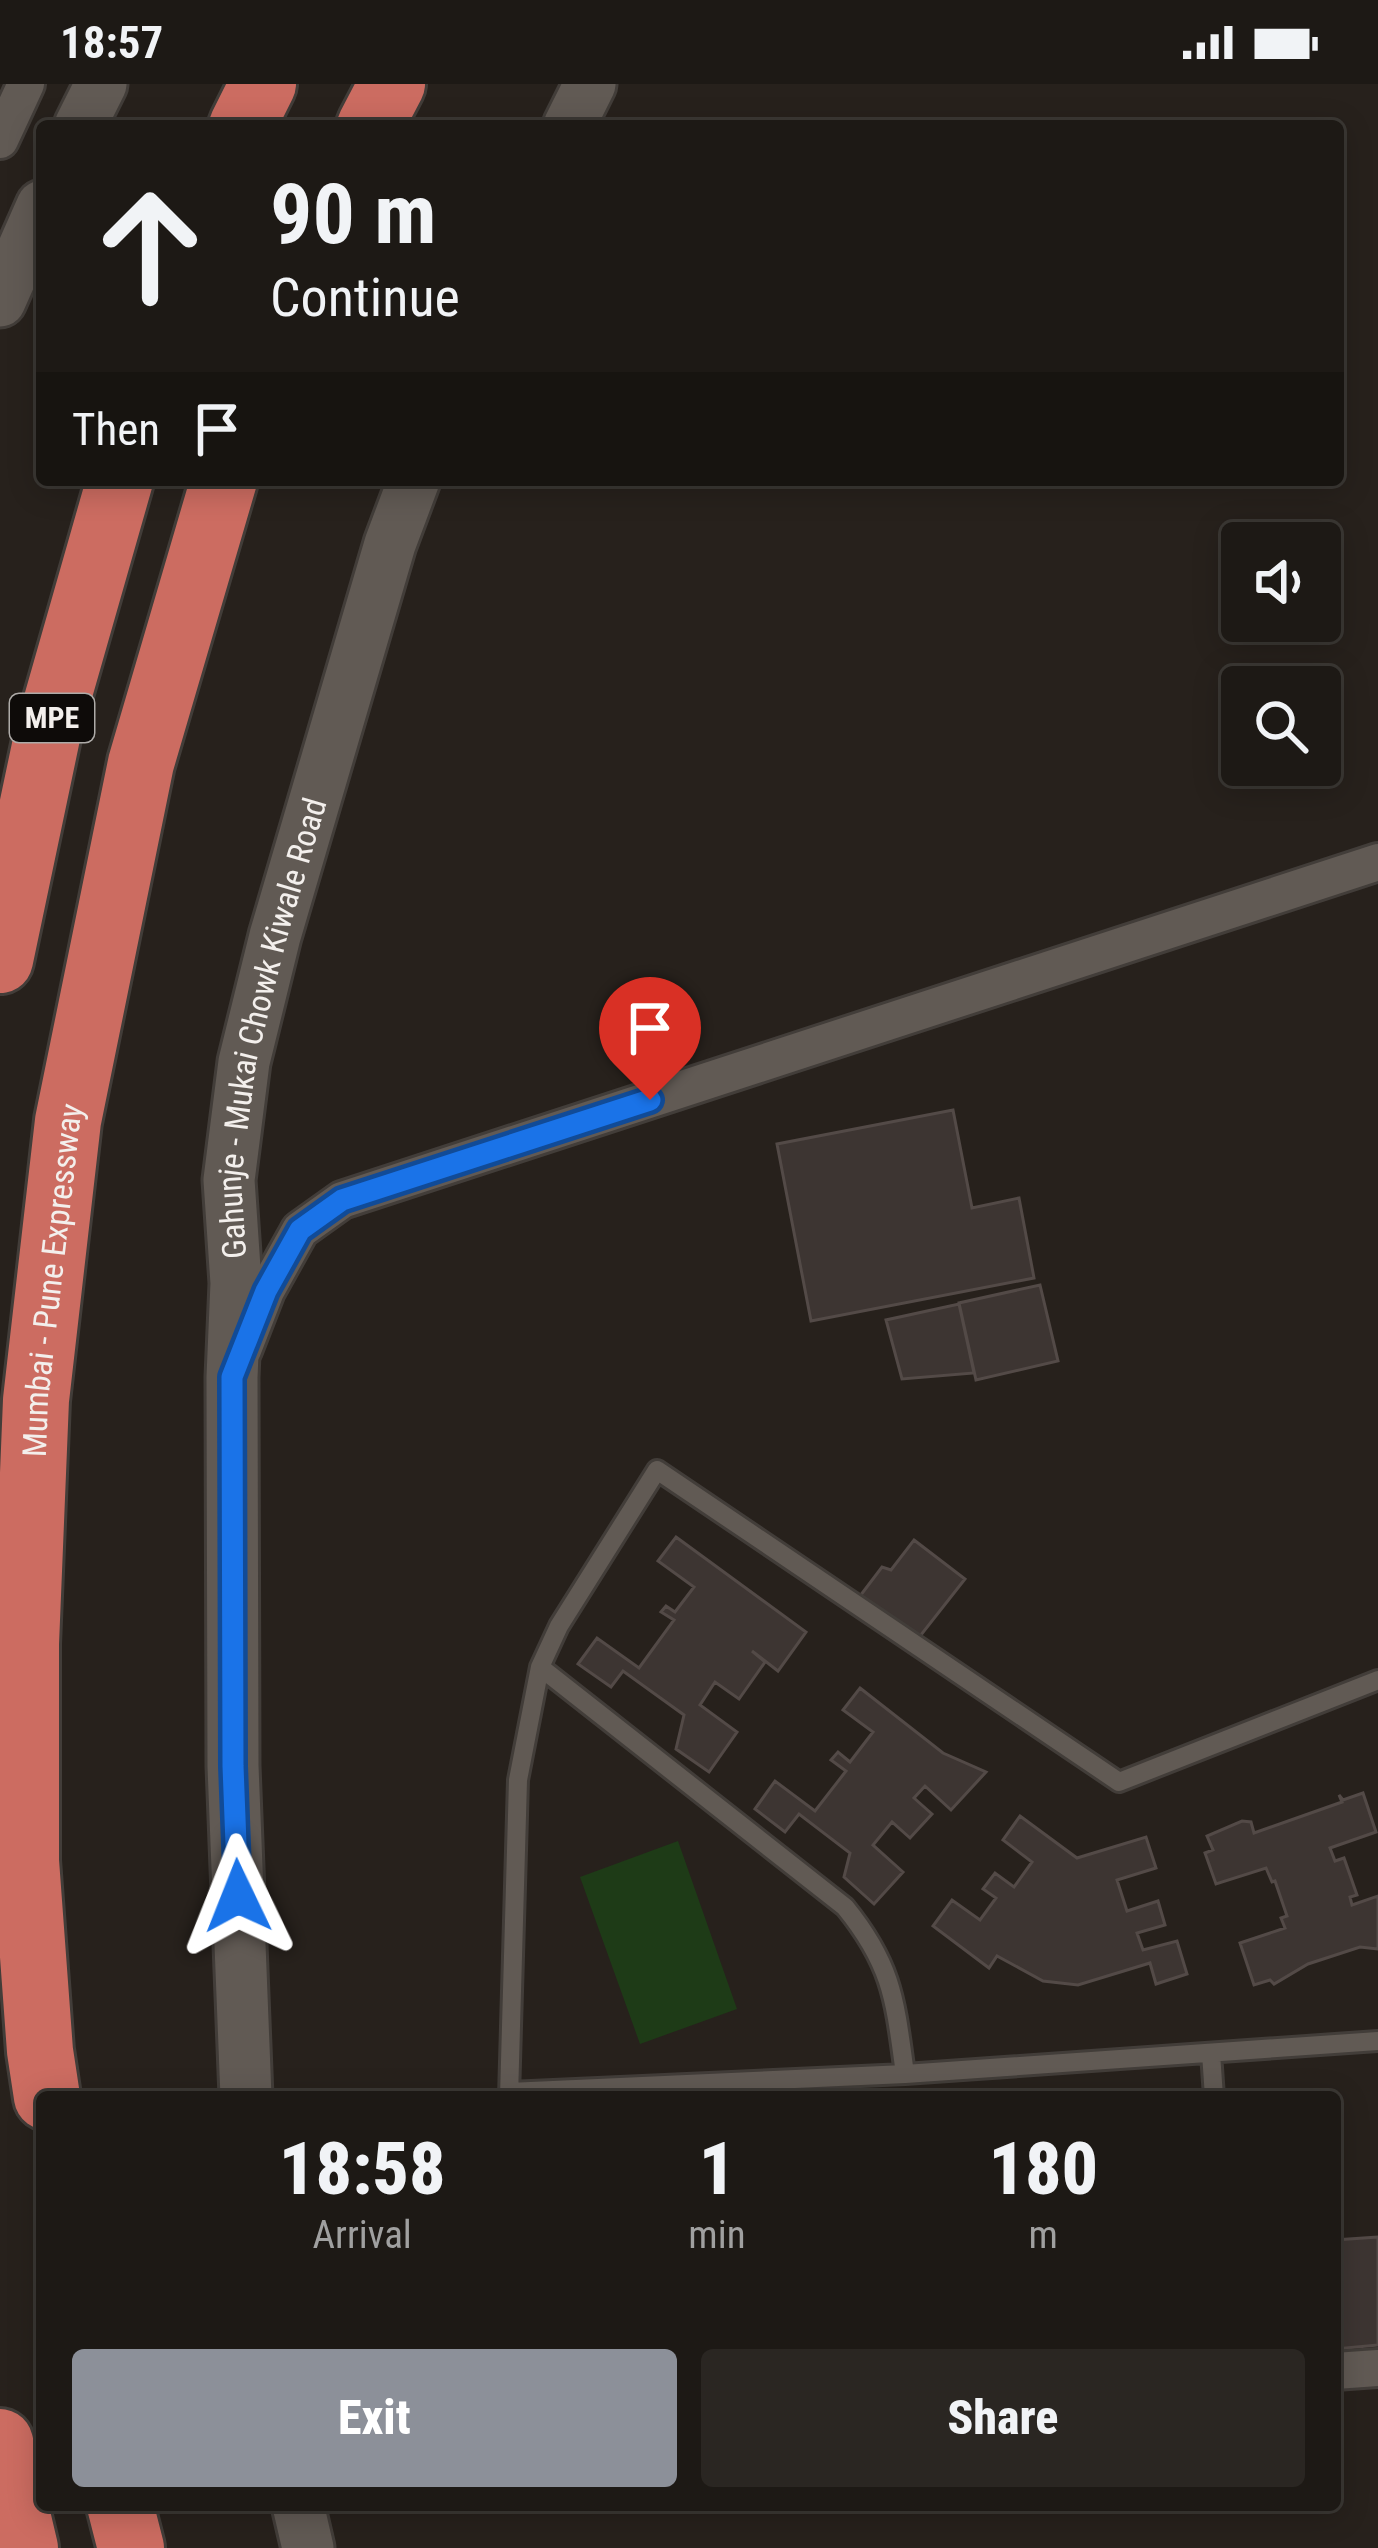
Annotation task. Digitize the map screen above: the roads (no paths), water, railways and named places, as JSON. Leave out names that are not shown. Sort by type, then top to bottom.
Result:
[{"type":"highway","points":[[245,120],[263,84]]},
{"type":"highway","points":[[373,120],[392,84]]},
{"type":"highway","name":"MPE","points":[[0,960],[48,732],[118,486]]},
{"type":"highway","name":"Mumbai - Pune Expressway","points":[[46,2091],[26,1862],[26,1644],[36,1400],[72,1099],[141,763],[222,486]]},
{"type":"highway","points":[[0,2442],[26,2548]]},
{"type":"highway","points":[[122,2511],[131,2548]]},
{"type":"street","points":[[0,140],[26,84]]},
{"type":"street","points":[[83,120],[101,84]]},
{"type":"street","points":[[572,120],[590,84]]},
{"type":"street","points":[[0,301],[36,220]]},
{"type":"street","name":"Gahunje - Mukai Chowk Kiwale Road","points":[[246,2091],[233,1766],[236,1283],[229,1180],[244,1062],[275,936],[390,544],[412,486]]},
{"type":"street","points":[[232,1377],[266,1291],[300,1230],[342,1200],[1378,862]]},
{"type":"street","points":[[1341,2371],[1378,2368]]},
{"type":"street","points":[[299,2511],[308,2548]]},
{"type":"lane","points":[[509,2091],[518,1780],[540,1667],[559,1626],[657,1470],[1119,1782],[1378,1680]]},
{"type":"lane","points":[[540,1667],[845,1907],[874,1943],[889,1979],[905,2074]]},
{"type":"lane","points":[[568,2091],[1378,2042]]},
{"type":"lane","points":[[1211,2053],[1214,2091]]}]
